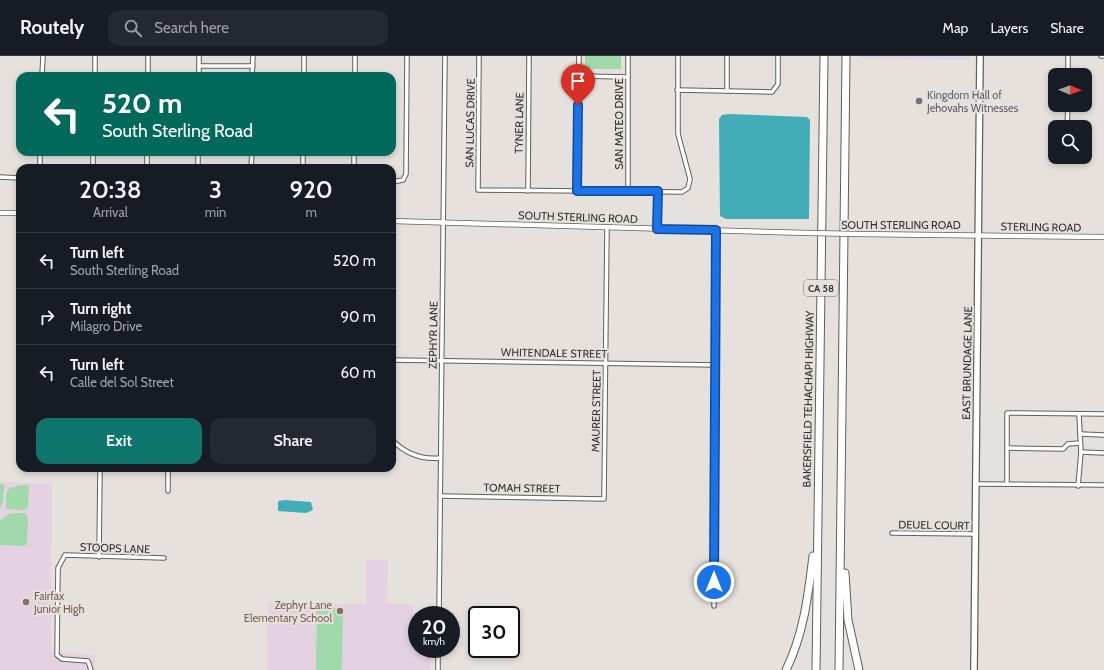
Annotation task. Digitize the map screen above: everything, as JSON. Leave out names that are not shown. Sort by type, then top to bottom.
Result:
[{"type":"highway","name":"BAKERSFIELD TEHACHAPI HIGHWAY","points":[[816,670],[824,56]]},
{"type":"highway","name":"CA 58","points":[[839,670],[846,56]]},
{"type":"highway","points":[[841,498],[847,613],[859,670]]},
{"type":"highway","points":[[786,670],[798,644],[805,616],[817,520]]},
{"type":"main road","name":"EAST BRUNDAGE LANE","points":[[974,670],[980,56]]},
{"type":"street","points":[[42,72],[43,56]]},
{"type":"street","points":[[95,56],[95,72]]},
{"type":"street","points":[[148,56],[148,72]]},
{"type":"street","points":[[199,56],[199,72]]},
{"type":"street","points":[[252,72],[253,56]]},
{"type":"street","points":[[304,56],[304,72]]},
{"type":"street","points":[[355,56],[355,72]]},
{"type":"street","points":[[396,182],[403,180],[406,174],[408,56]]},
{"type":"street","name":"ZEPHYR LANE","points":[[439,606],[445,56]]},
{"type":"street","name":"SAN LUCAS DRIVE","points":[[479,56],[478,190],[528,191]]},
{"type":"street","name":"TYNER LANE","points":[[528,191],[529,56]]},
{"type":"street","points":[[577,191],[579,56]]},
{"type":"street","name":"SAN MATEO DRIVE","points":[[628,56],[628,191]]},
{"type":"street","points":[[528,191],[682,192],[688,188],[690,179],[678,134],[678,56]]},
{"type":"street","points":[[727,56],[727,91]]},
{"type":"street","points":[[677,90],[772,92],[776,89],[778,84],[778,56]]},
{"type":"street","points":[[1068,56],[1068,68]]},
{"type":"street","points":[[199,66],[253,66]]},
{"type":"street","points":[[578,76],[628,77]]},
{"type":"street","points":[[0,177],[16,178]]},
{"type":"street","points":[[657,229],[658,191]]},
{"type":"street","points":[[0,213],[16,213]]},
{"type":"street","name":"SOUTH STERLING ROAD","points":[[396,221],[809,233],[978,234]]},
{"type":"street","name":"MAURER STREET","points":[[604,499],[607,228]]},
{"type":"street","points":[[714,606],[716,230]]},
{"type":"street","name":"STERLING ROAD","points":[[978,234],[1104,237]]},
{"type":"street","name":"WHITENDALE STREET","points":[[396,360],[715,365]]},
{"type":"street","points":[[1007,484],[1007,413],[1104,414]]},
{"type":"street","points":[[1078,486],[1080,452],[1079,414]]},
{"type":"street","points":[[1080,434],[1104,435]]},
{"type":"street","points":[[396,443],[412,455],[426,459],[440,458]]},
{"type":"street","points":[[1007,448],[1063,449],[1068,444],[1080,443]]},
{"type":"street","points":[[1080,452],[1104,452]]},
{"type":"street","points":[[99,557],[100,472]]},
{"type":"street","points":[[168,472],[168,491]]},
{"type":"street","points":[[975,484],[1104,486]]},
{"type":"street","name":"TOMAH STREET","points":[[440,496],[604,499]]},
{"type":"street","name":"DEUEL COURT","points":[[892,533],[975,534]]},
{"type":"street","name":"STOOPS LANE","points":[[91,670],[88,661],[62,659],[57,655],[58,568],[65,555],[164,558]]},
{"type":"street","points":[[438,658],[438,670]]},
{"type":"shaded area","points":[[860,56],[969,56],[969,60],[860,58]]},
{"type":"shaded area","name":"Fairfax Junior High","points":[[0,482],[52,484],[51,652],[95,655],[95,670],[0,670]]},
{"type":"shaded area","name":"Zephyr Lane Elementary School","points":[[366,560],[388,560],[387,603],[408,604],[413,606],[408,606],[408,658],[430,658],[430,670],[267,670],[268,603],[366,604]]},
{"type":"green space","points":[[585,56],[621,56],[621,69],[585,69]]},
{"type":"green space","points":[[0,484],[4,484],[3,501],[0,509]]},
{"type":"green space","points":[[29,485],[28,507],[25,510],[6,509],[6,495],[9,488]]},
{"type":"green space","points":[[15,513],[26,513],[28,518],[27,544],[25,546],[0,545],[0,521],[6,516]]},
{"type":"green space","points":[[317,608],[343,608],[342,670],[316,670]]},
{"type":"water","points":[[722,115],[807,117],[810,120],[809,219],[726,219],[720,216],[719,119]]},
{"type":"water","points":[[285,500],[311,502],[313,510],[306,513],[278,511],[278,501]]},
{"type":"place","name":"Kingdom Hall of Jehovahs Witnesses","points":[[919,101]]},
{"type":"place","name":"Fairfax Junior High","points":[[26,602]]},
{"type":"place","name":"Zephyr Lane Elementary School","points":[[340,611]]},
{"type":"route","points":[[578,105],[577,191],[658,191],[657,229],[716,230],[714,582]]}]
